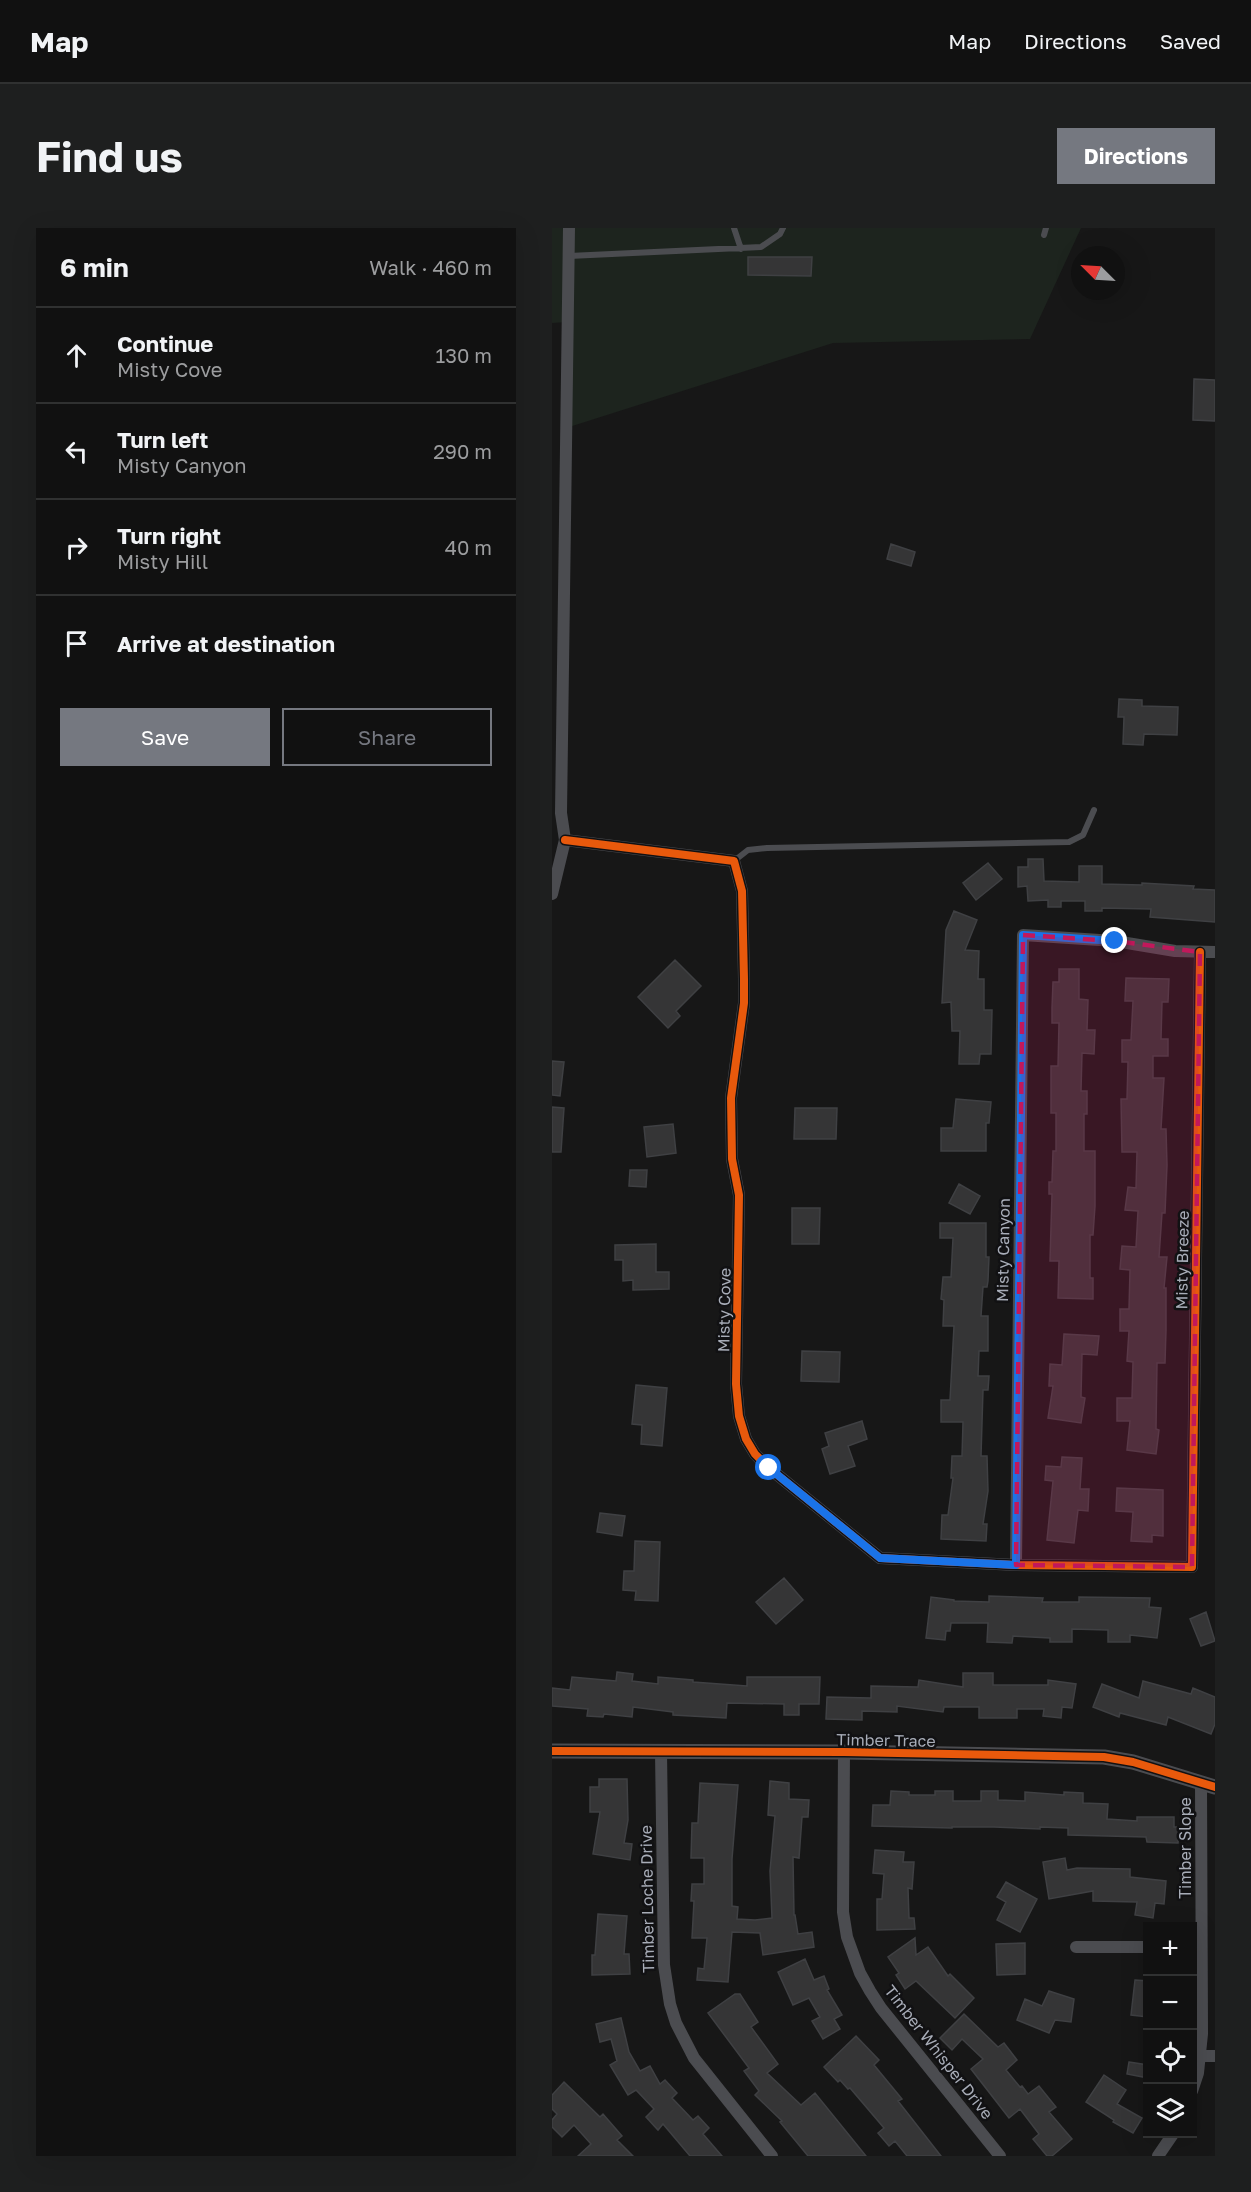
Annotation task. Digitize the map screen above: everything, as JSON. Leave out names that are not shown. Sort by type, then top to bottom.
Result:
[{"type":"street","points":[[552,894],[565,840],[561,813],[569,228]]},
{"type":"street","points":[[565,840],[734,861]]},
{"type":"street","name":"Misty Cove","points":[[734,861],[742,891],[744,979],[744,1002],[731,1098],[732,1159],[739,1195],[736,1384],[739,1416],[746,1439],[755,1454],[769,1468],[880,1558],[1016,1565],[1192,1568]]},
{"type":"street","name":"Misty Canyon","points":[[1016,1565],[1023,935],[1115,941],[1175,951],[1200,952]]},
{"type":"street","points":[[1200,952],[1215,952]]},
{"type":"street","name":"Misty Breeze","points":[[1192,1568],[1200,952]]},
{"type":"street","name":"Timber Trace","points":[[552,1751],[844,1752],[1104,1757],[1133,1762],[1208,1786]]},
{"type":"street","name":"Timber Loche Drive","points":[[661,1752],[664,1965],[670,2004],[676,2023],[694,2058],[772,2156]]},
{"type":"street","name":"Timber Whisper Drive","points":[[844,1752],[843,1912],[847,1937],[860,1973],[881,2008],[1000,2156]]},
{"type":"street","name":"Timber Slope","points":[[1194,2084],[1200,2056],[1197,1947],[1208,1786]]},
{"type":"street","points":[[1076,1947],[1143,1947]]},
{"type":"street","points":[[1200,2056],[1215,2056]]},
{"type":"street","points":[[1158,2156],[1170,2138]]},
{"type":"lane","points":[[734,228],[741,249]]},
{"type":"lane","points":[[569,256],[762,247],[780,234],[783,228]]},
{"type":"lane","points":[[734,861],[748,850],[767,848],[1069,842],[1083,835],[1094,810]]},
{"type":"highlighted area","points":[[1023,935],[1115,941],[1200,952],[1192,1567],[1016,1565]]},
{"type":"shaded area","points":[[552,228],[1081,228],[1030,339],[833,343],[566,428],[567,322],[552,323]]},
{"type":"building","points":[[748,257],[812,257],[811,276],[748,275]]},
{"type":"building","points":[[1194,379],[1215,380],[1215,421],[1193,420]]},
{"type":"building","points":[[891,544],[915,552],[911,566],[887,559]]},
{"type":"building","points":[[1119,699],[1142,700],[1142,706],[1178,707],[1177,735],[1144,734],[1143,745],[1123,744],[1124,717],[1118,717]]},
{"type":"building","points":[[1028,859],[1043,859],[1044,881],[1079,882],[1079,866],[1102,866],[1102,884],[1142,885],[1142,883],[1194,886],[1193,889],[1215,890],[1215,922],[1150,917],[1151,909],[1102,908],[1102,911],[1085,911],[1085,901],[1061,901],[1061,907],[1048,907],[1048,900],[1028,901],[1027,886],[1018,887],[1018,867],[1028,867]]},
{"type":"building","points":[[988,863],[1002,879],[976,900],[963,883]]},
{"type":"building","points":[[954,911],[977,920],[965,950],[979,951],[978,979],[984,979],[984,1010],[992,1010],[991,1054],[980,1054],[979,1064],[959,1064],[960,1031],[952,1031],[951,1002],[942,1003],[946,930]]},
{"type":"building","points":[[675,960],[701,986],[676,1011],[680,1016],[668,1028],[638,997]]},
{"type":"building","points":[[1059,969],[1079,969],[1079,999],[1088,1000],[1087,1030],[1095,1030],[1094,1054],[1082,1053],[1081,1091],[1087,1091],[1087,1114],[1084,1114],[1084,1151],[1095,1151],[1095,1206],[1093,1235],[1090,1235],[1090,1278],[1093,1278],[1093,1299],[1058,1298],[1059,1261],[1050,1261],[1052,1194],[1049,1194],[1049,1182],[1052,1182],[1053,1151],[1056,1151],[1056,1113],[1051,1113],[1051,1066],[1058,1066],[1059,1023],[1052,1023],[1052,1008],[1053,982],[1059,982]]},
{"type":"building","points":[[1126,978],[1169,979],[1168,1002],[1162,1002],[1161,1039],[1168,1039],[1168,1056],[1153,1056],[1153,1078],[1164,1078],[1161,1129],[1166,1129],[1167,1165],[1165,1213],[1162,1213],[1159,1257],[1167,1257],[1164,1288],[1166,1288],[1165,1363],[1157,1363],[1156,1429],[1159,1430],[1156,1454],[1127,1450],[1130,1421],[1117,1421],[1117,1398],[1132,1398],[1133,1362],[1127,1361],[1129,1331],[1120,1331],[1120,1309],[1129,1309],[1130,1270],[1120,1269],[1122,1246],[1136,1247],[1138,1211],[1125,1210],[1128,1187],[1136,1188],[1137,1152],[1122,1152],[1121,1099],[1127,1099],[1128,1062],[1122,1062],[1122,1040],[1131,1040],[1133,1001],[1125,1001]]},
{"type":"building","points":[[552,1061],[564,1062],[560,1096],[552,1095]]},
{"type":"building","points":[[956,1099],[991,1102],[989,1123],[986,1123],[986,1151],[941,1151],[941,1128],[953,1128]]},
{"type":"building","points":[[552,1107],[564,1108],[561,1152],[552,1152]]},
{"type":"building","points":[[795,1108],[837,1108],[836,1139],[794,1139]]},
{"type":"building","points":[[673,1124],[676,1153],[647,1157],[644,1127]]},
{"type":"building","points":[[630,1170],[647,1170],[646,1187],[629,1186]]},
{"type":"building","points":[[959,1184],[980,1196],[970,1214],[949,1203]]},
{"type":"building","points":[[792,1208],[820,1208],[819,1244],[792,1244]]},
{"type":"building","points":[[940,1223],[986,1223],[986,1257],[989,1257],[988,1281],[987,1287],[983,1287],[981,1316],[988,1316],[988,1351],[979,1351],[978,1376],[989,1376],[988,1390],[983,1390],[981,1456],[987,1456],[988,1491],[983,1524],[987,1524],[986,1541],[941,1539],[942,1515],[948,1515],[953,1478],[951,1478],[952,1456],[962,1456],[963,1422],[941,1422],[941,1400],[950,1400],[954,1326],[943,1326],[944,1300],[941,1299],[943,1277],[951,1277],[953,1238],[940,1238]]},
{"type":"building","points":[[656,1244],[656,1272],[669,1272],[669,1289],[633,1290],[633,1280],[623,1281],[623,1260],[615,1260],[615,1245]]},
{"type":"building","points":[[1064,1334],[1099,1336],[1097,1355],[1082,1354],[1081,1397],[1085,1398],[1081,1423],[1048,1418],[1053,1386],[1049,1386],[1050,1364],[1062,1365]]},
{"type":"building","points":[[802,1351],[840,1352],[839,1382],[801,1381]]},
{"type":"building","points":[[636,1385],[667,1388],[662,1446],[641,1444],[642,1425],[632,1424]]},
{"type":"building","points":[[862,1421],[867,1439],[848,1446],[855,1466],[830,1474],[822,1449],[829,1446],[825,1433]]},
{"type":"building","points":[[1062,1457],[1082,1458],[1080,1489],[1089,1489],[1088,1511],[1078,1510],[1074,1543],[1047,1540],[1053,1481],[1045,1480],[1046,1466],[1061,1467]]},
{"type":"building","points":[[1117,1488],[1163,1490],[1163,1536],[1152,1535],[1152,1542],[1131,1541],[1133,1512],[1116,1511]]},
{"type":"building","points":[[600,1513],[625,1516],[622,1536],[597,1532]]},
{"type":"building","points":[[635,1541],[660,1542],[658,1601],[635,1600],[636,1591],[623,1590],[624,1571],[634,1571]]},
{"type":"building","points":[[784,1578],[803,1600],[776,1624],[756,1602]]},
{"type":"building","points":[[989,1596],[1043,1598],[1042,1602],[1079,1602],[1079,1597],[1150,1598],[1149,1607],[1161,1608],[1157,1638],[1130,1635],[1130,1642],[1108,1642],[1108,1630],[1072,1629],[1072,1642],[1050,1642],[1050,1638],[1013,1636],[1012,1643],[987,1642],[988,1623],[951,1623],[950,1631],[946,1631],[945,1640],[926,1638],[931,1597],[954,1601],[989,1602]]},
{"type":"building","points":[[1206,1612],[1215,1641],[1201,1646],[1190,1619]]},
{"type":"building","points":[[617,1672],[633,1674],[632,1681],[658,1684],[658,1677],[747,1686],[747,1677],[820,1677],[819,1704],[799,1704],[799,1715],[784,1715],[784,1704],[727,1703],[726,1718],[673,1715],[673,1712],[633,1707],[632,1717],[604,1714],[603,1717],[587,1716],[588,1709],[552,1706],[552,1688],[570,1690],[572,1677],[616,1681]]},
{"type":"building","points":[[963,1673],[993,1673],[993,1685],[1048,1685],[1048,1680],[1076,1684],[1072,1708],[1062,1707],[1061,1718],[1043,1716],[1044,1709],[1017,1709],[1017,1718],[979,1718],[979,1707],[944,1707],[943,1712],[897,1706],[897,1712],[862,1711],[862,1720],[826,1719],[827,1697],[871,1698],[871,1686],[918,1687],[919,1680],[963,1687]]},
{"type":"building","points":[[1143,1681],[1191,1694],[1193,1688],[1215,1697],[1215,1724],[1211,1734],[1168,1717],[1166,1725],[1120,1713],[1119,1717],[1093,1707],[1102,1684],[1139,1698]]},
{"type":"building","points":[[599,1779],[627,1779],[628,1820],[624,1843],[632,1844],[630,1860],[593,1854],[600,1812],[590,1812],[590,1787],[599,1787]]},
{"type":"building","points":[[770,1781],[789,1783],[789,1799],[809,1800],[808,1817],[802,1817],[799,1858],[793,1857],[794,1915],[798,1934],[812,1932],[814,1947],[763,1955],[760,1933],[732,1932],[728,1982],[697,1980],[698,1968],[704,1969],[707,1938],[692,1938],[694,1901],[691,1901],[692,1884],[704,1884],[704,1858],[691,1858],[692,1823],[698,1823],[700,1783],[738,1785],[732,1859],[732,1906],[738,1907],[737,1919],[755,1920],[772,1918],[770,1871],[775,1816],[768,1815]]},
{"type":"building","points":[[891,1791],[909,1792],[909,1795],[935,1795],[935,1791],[953,1791],[953,1801],[981,1801],[981,1791],[998,1791],[998,1800],[1025,1801],[1025,1792],[1064,1795],[1064,1792],[1083,1793],[1083,1803],[1108,1804],[1107,1819],[1137,1821],[1137,1817],[1174,1817],[1174,1827],[1179,1827],[1178,1843],[1147,1842],[1146,1837],[1068,1835],[1068,1828],[872,1826],[873,1805],[890,1805]]},
{"type":"building","points":[[875,1850],[904,1852],[903,1862],[914,1862],[912,1889],[908,1888],[909,1918],[914,1918],[915,1929],[877,1930],[877,1899],[882,1899],[884,1874],[873,1873]]},
{"type":"building","points":[[1065,1858],[1067,1870],[1077,1868],[1130,1869],[1130,1877],[1166,1881],[1164,1904],[1155,1903],[1153,1918],[1135,1915],[1137,1902],[1093,1901],[1093,1891],[1049,1899],[1043,1862]]},
{"type":"building","points":[[1006,1882],[1037,1899],[1020,1932],[997,1920],[1006,1902],[997,1897]]},
{"type":"building","points":[[598,1914],[627,1916],[624,1954],[629,1954],[630,1974],[592,1975],[592,1955],[595,1955]]},
{"type":"building","points":[[915,1938],[916,1955],[928,1947],[948,1976],[950,1974],[974,1998],[955,2018],[916,1981],[905,1989],[896,1975],[899,1973],[888,1957]]},
{"type":"building","points":[[1025,1943],[1025,1974],[997,1975],[996,1944]]},
{"type":"building","points":[[805,1959],[814,1980],[824,1976],[829,1989],[827,1990],[842,2015],[834,2019],[840,2029],[823,2039],[812,2021],[820,2017],[809,1998],[793,2005],[778,1972]]},
{"type":"building","points":[[1135,1980],[1143,1981],[1143,2016],[1131,2015]]},
{"type":"building","points":[[1049,1991],[1074,1999],[1071,2022],[1055,2020],[1049,2033],[1017,2020],[1025,1999],[1042,2006]]},
{"type":"building","points":[[735,1994],[740,1994],[758,2022],[751,2027],[778,2064],[767,2073],[801,2105],[815,2093],[866,2156],[808,2156],[780,2122],[782,2121],[755,2095],[759,2091],[744,2071],[749,2068],[708,2013]]},
{"type":"building","points":[[964,2014],[998,2047],[1004,2043],[1017,2060],[1006,2070],[1020,2087],[1022,2086],[1028,2094],[1039,2086],[1056,2107],[1049,2112],[1072,2139],[1052,2156],[1047,2156],[1033,2139],[1039,2134],[1020,2109],[1009,2118],[971,2069],[983,2059],[962,2039],[952,2050],[940,2038]]},
{"type":"building","points":[[621,2018],[629,2052],[640,2071],[650,2066],[660,2084],[665,2080],[677,2093],[672,2098],[693,2120],[698,2116],[709,2128],[703,2134],[722,2156],[690,2156],[663,2124],[658,2130],[646,2117],[654,2109],[636,2090],[628,2095],[610,2065],[617,2061],[611,2039],[600,2042],[596,2024]]},
{"type":"building","points":[[856,2036],[879,2060],[874,2065],[902,2099],[898,2101],[941,2156],[907,2156],[895,2141],[889,2146],[878,2133],[884,2128],[850,2088],[848,2089],[840,2080],[838,2082],[824,2067]]},
{"type":"building","points":[[1129,2062],[1143,2064],[1143,2077],[1127,2074]]},
{"type":"building","points":[[1104,2075],[1126,2090],[1117,2104],[1142,2118],[1133,2133],[1113,2122],[1114,2120],[1086,2102]]},
{"type":"building","points":[[564,2082],[600,2117],[603,2114],[622,2136],[617,2140],[633,2156],[578,2156],[591,2144],[574,2125],[562,2137],[552,2127],[552,2120],[557,2114],[552,2109],[552,2095]]},
{"type":"cycle path","points":[[565,840],[734,861],[742,891],[744,979],[744,1003],[731,1098],[732,1159],[739,1195],[736,1384],[739,1416],[746,1439],[755,1454],[769,1468],[880,1558],[1016,1565],[1192,1567],[1200,952]]},
{"type":"cycle path","points":[[552,1751],[844,1752],[1104,1757],[1133,1762],[1215,1787]]},
{"type":"route","points":[[769,1468],[880,1558],[1016,1565],[1023,935],[1115,941]]}]
